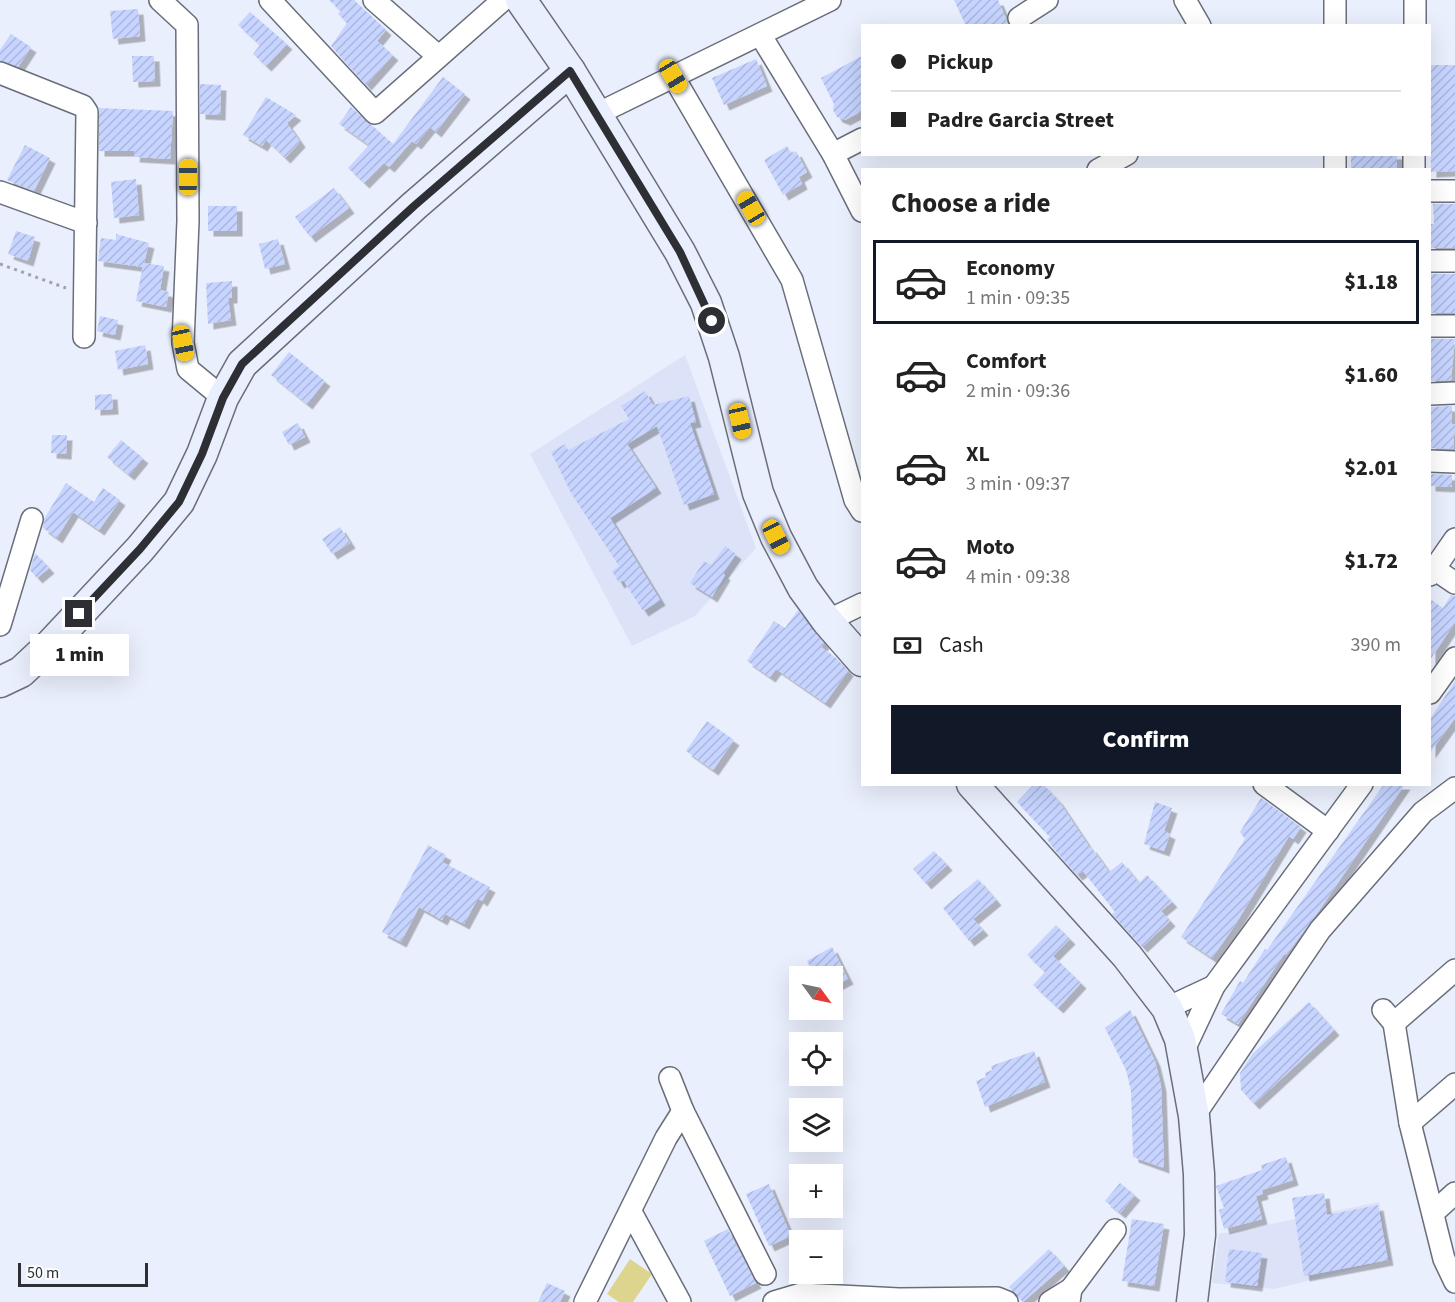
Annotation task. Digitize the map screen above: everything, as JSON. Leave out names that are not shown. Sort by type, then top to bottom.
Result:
[{"type":"main road","points":[[520,0],[570,71],[680,252],[705,303],[724,357],[758,493],[794,572],[827,621],[861,660]]},
{"type":"main road","points":[[0,682],[21,672],[51,644],[140,549],[179,502],[202,454],[223,398],[242,364],[414,206],[570,71]]},
{"type":"main road","points":[[974,786],[1127,956],[1167,1008],[1183,1052],[1194,1116],[1200,1174],[1200,1235],[1192,1302]]},
{"type":"street","points":[[160,0],[187,25],[188,221],[183,343],[189,369],[223,398]]},
{"type":"street","points":[[270,0],[375,113],[503,0]]},
{"type":"street","points":[[374,0],[438,56]]},
{"type":"street","points":[[595,115],[761,36],[830,0]]},
{"type":"street","points":[[1017,14],[1047,0]]},
{"type":"street","points":[[1185,0],[1199,24]]},
{"type":"street","points":[[1335,0],[1335,24]]},
{"type":"street","points":[[1415,0],[1415,24]]},
{"type":"street","points":[[761,36],[833,154],[861,209]]},
{"type":"street","points":[[0,73],[83,106],[87,112],[84,337]]},
{"type":"street","points":[[673,76],[792,280],[855,500],[861,509]]},
{"type":"street","points":[[833,154],[861,140]]},
{"type":"street","points":[[1102,168],[1123,156]]},
{"type":"street","points":[[1431,190],[1455,191]]},
{"type":"street","points":[[0,192],[86,223]]},
{"type":"street","points":[[1431,261],[1455,261]]},
{"type":"street","points":[[1431,326],[1455,326]]},
{"type":"street","points":[[1431,394],[1455,393]]},
{"type":"street","points":[[1431,461],[1455,462]]},
{"type":"street","points":[[0,625],[32,519]]},
{"type":"street","points":[[1455,539],[1431,570],[1455,583]]},
{"type":"street","points":[[827,621],[861,604]]},
{"type":"street","points":[[1431,692],[1455,658]]},
{"type":"street","points":[[1183,1052],[1214,986],[1361,786]]},
{"type":"street","points":[[1274,787],[1328,831]]},
{"type":"street","points":[[1194,1116],[1320,930],[1423,812],[1455,788]]},
{"type":"street","points":[[1455,970],[1388,1017],[1410,1123],[1444,1259],[1455,1282]]},
{"type":"street","points":[[1167,1008],[1214,986]]},
{"type":"street","points":[[670,1078],[683,1111],[765,1274]]},
{"type":"street","points":[[1410,1123],[1455,1084]]},
{"type":"street","points":[[585,1302],[666,1138],[683,1111]]},
{"type":"street","points":[[1433,1213],[1455,1193]]},
{"type":"street","points":[[631,1212],[680,1302]]},
{"type":"street","points":[[1050,1302],[1070,1296],[1115,1230]]},
{"type":"street","points":[[774,1302],[801,1294],[898,1299],[997,1298],[1007,1302]]},
{"type":"path","points":[[0,264],[85,295]]},
{"type":"shaded area","points":[[685,355],[756,548],[695,616],[632,646],[530,454]]},
{"type":"shaded area","points":[[1379,1202],[1391,1260],[1274,1289],[1212,1283],[1219,1233]]},
{"type":"shaded area","points":[[630,1259],[652,1274],[633,1302],[619,1302],[607,1294]]},
{"type":"building","points":[[329,0],[354,0],[386,30],[377,41],[393,55],[366,85],[331,46],[347,23],[338,14],[341,11]]},
{"type":"building","points":[[954,0],[998,0],[1008,24],[965,24]]},
{"type":"building","points":[[138,9],[140,36],[113,39],[110,11]]},
{"type":"building","points":[[250,12],[287,44],[266,66],[253,54],[260,45],[238,25]]},
{"type":"building","points":[[11,34],[31,47],[18,67],[0,61],[0,50]]},
{"type":"building","points":[[132,56],[154,56],[155,81],[133,82]]},
{"type":"building","points":[[861,57],[861,112],[845,120],[837,117],[833,110],[834,104],[821,78]]},
{"type":"building","points":[[756,59],[767,86],[724,105],[712,78]]},
{"type":"building","points":[[1431,65],[1455,65],[1455,171],[1431,172]]},
{"type":"building","points":[[443,77],[465,94],[436,132],[430,127],[416,144],[412,141],[389,167],[384,163],[364,183],[348,168],[369,145],[339,124],[351,107],[393,144]]},
{"type":"building","points":[[200,84],[221,85],[220,115],[200,114]]},
{"type":"building","points":[[266,97],[296,115],[287,123],[300,142],[285,158],[266,140],[262,146],[243,135]]},
{"type":"building","points":[[99,108],[173,111],[170,159],[134,157],[135,151],[99,151]]},
{"type":"building","points":[[25,145],[50,158],[34,191],[7,180]]},
{"type":"building","points":[[787,146],[792,154],[796,151],[807,172],[799,177],[802,184],[783,195],[764,160]]},
{"type":"building","points":[[1351,156],[1397,156],[1397,168],[1351,168]]},
{"type":"building","points":[[136,179],[139,215],[114,218],[111,182]]},
{"type":"building","points":[[334,188],[349,208],[310,237],[295,217]]},
{"type":"building","points":[[1433,204],[1455,204],[1455,248],[1431,248],[1431,224],[1434,224]]},
{"type":"building","points":[[208,206],[237,206],[237,231],[208,231]]},
{"type":"building","points":[[16,231],[35,237],[28,261],[8,254]]},
{"type":"building","points":[[116,234],[149,243],[144,263],[164,266],[160,290],[169,292],[166,307],[136,301],[143,267],[98,261],[101,238],[116,240]]},
{"type":"building","points":[[278,239],[285,264],[265,269],[259,244]]},
{"type":"building","points":[[1431,274],[1455,274],[1455,313],[1431,313]]},
{"type":"building","points":[[232,281],[232,298],[228,298],[231,320],[208,324],[206,283]]},
{"type":"building","points":[[100,316],[118,320],[115,335],[97,331]]},
{"type":"building","points":[[1431,339],[1455,339],[1451,380],[1431,381]]},
{"type":"building","points":[[145,345],[148,364],[118,370],[115,351]]},
{"type":"building","points":[[289,352],[325,381],[307,404],[271,375]]},
{"type":"building","points":[[645,391],[653,405],[689,396],[696,422],[690,423],[714,494],[684,505],[657,426],[627,444],[656,488],[610,518],[660,600],[643,611],[623,580],[619,583],[612,571],[619,566],[571,493],[551,452],[565,444],[568,450],[629,419],[621,406]]},
{"type":"building","points":[[112,394],[113,409],[95,410],[95,395]]},
{"type":"building","points":[[1452,406],[1452,424],[1455,424],[1453,449],[1431,448],[1431,407]]},
{"type":"building","points":[[298,423],[305,437],[289,445],[282,432]]},
{"type":"building","points":[[52,435],[67,435],[66,454],[51,453]]},
{"type":"building","points":[[121,440],[143,458],[129,475],[107,457]]},
{"type":"building","points":[[1431,474],[1452,475],[1452,487],[1431,486]]},
{"type":"building","points":[[66,483],[94,502],[103,488],[120,500],[99,530],[73,512],[57,538],[43,528],[44,519]]},
{"type":"building","points":[[340,527],[350,543],[332,554],[322,539]]},
{"type":"building","points":[[725,546],[736,554],[723,573],[725,575],[712,597],[690,583],[704,561],[711,565]]},
{"type":"building","points":[[35,553],[49,568],[37,578],[30,570]]},
{"type":"building","points":[[1451,595],[1455,596],[1455,622],[1431,658],[1431,600],[1443,608]]},
{"type":"building","points":[[798,610],[824,643],[821,647],[848,671],[825,703],[776,669],[770,677],[747,661],[774,621],[785,628]]},
{"type":"building","points":[[1455,681],[1455,718],[1431,752],[1431,717]]},
{"type":"building","points":[[707,721],[734,740],[713,770],[686,751]]},
{"type":"building","points":[[1032,786],[1045,786],[1058,800],[1109,872],[1122,862],[1139,883],[1147,875],[1172,902],[1161,911],[1170,921],[1142,947],[1112,914],[1115,912],[1083,871],[1077,875],[1054,849],[1047,839],[1050,837],[1017,802]]},
{"type":"building","points":[[1383,786],[1404,786],[1316,915],[1286,955],[1284,954],[1238,1024],[1221,1014],[1240,981],[1243,983],[1265,949],[1267,950]]},
{"type":"building","points":[[1261,798],[1301,827],[1293,839],[1289,836],[1235,925],[1212,958],[1181,937],[1245,839],[1240,832]]},
{"type":"building","points":[[1155,802],[1172,808],[1164,831],[1170,834],[1164,851],[1144,844]]},
{"type":"building","points":[[428,845],[446,855],[442,862],[490,887],[482,901],[478,898],[464,924],[445,914],[442,920],[419,907],[401,942],[382,932]]},
{"type":"building","points":[[934,851],[947,865],[926,884],[913,869]]},
{"type":"building","points":[[978,879],[996,900],[973,919],[983,930],[969,941],[943,908]]},
{"type":"building","points":[[1056,925],[1070,939],[1053,956],[1081,983],[1058,1008],[1033,985],[1045,972],[1027,955]]},
{"type":"building","points":[[832,947],[842,966],[810,966],[807,961]]},
{"type":"building","points":[[843,969],[848,979],[843,982]]},
{"type":"building","points":[[1309,1002],[1334,1030],[1254,1104],[1241,1090],[1240,1073],[1253,1053]]},
{"type":"building","points":[[1130,1010],[1155,1061],[1161,1086],[1164,1168],[1133,1157],[1131,1091],[1126,1070],[1105,1028]]},
{"type":"building","points":[[1034,1051],[1045,1082],[985,1107],[976,1081],[986,1077],[985,1073],[992,1070],[991,1066]]},
{"type":"building","points":[[1286,1157],[1293,1180],[1262,1190],[1263,1194],[1256,1196],[1262,1219],[1224,1229],[1219,1210],[1224,1208],[1216,1186],[1262,1170],[1261,1165]]},
{"type":"building","points":[[1120,1183],[1135,1195],[1120,1213],[1105,1201]]},
{"type":"building","points":[[769,1184],[789,1231],[789,1237],[769,1246],[746,1194]]},
{"type":"building","points":[[1324,1193],[1327,1215],[1378,1205],[1388,1260],[1304,1276],[1292,1198]]},
{"type":"building","points":[[1132,1219],[1164,1224],[1154,1286],[1122,1281]]},
{"type":"building","points":[[728,1229],[756,1283],[730,1296],[704,1241]]},
{"type":"building","points":[[1049,1249],[1064,1266],[1023,1302],[1009,1287]]},
{"type":"building","points":[[1229,1249],[1262,1253],[1257,1286],[1225,1282]]},
{"type":"building","points":[[547,1283],[565,1291],[560,1302],[538,1302]]},
{"type":"route","points":[[79,614],[140,549],[179,502],[202,454],[223,398],[242,364],[414,206],[570,71],[680,252],[712,321]]}]
